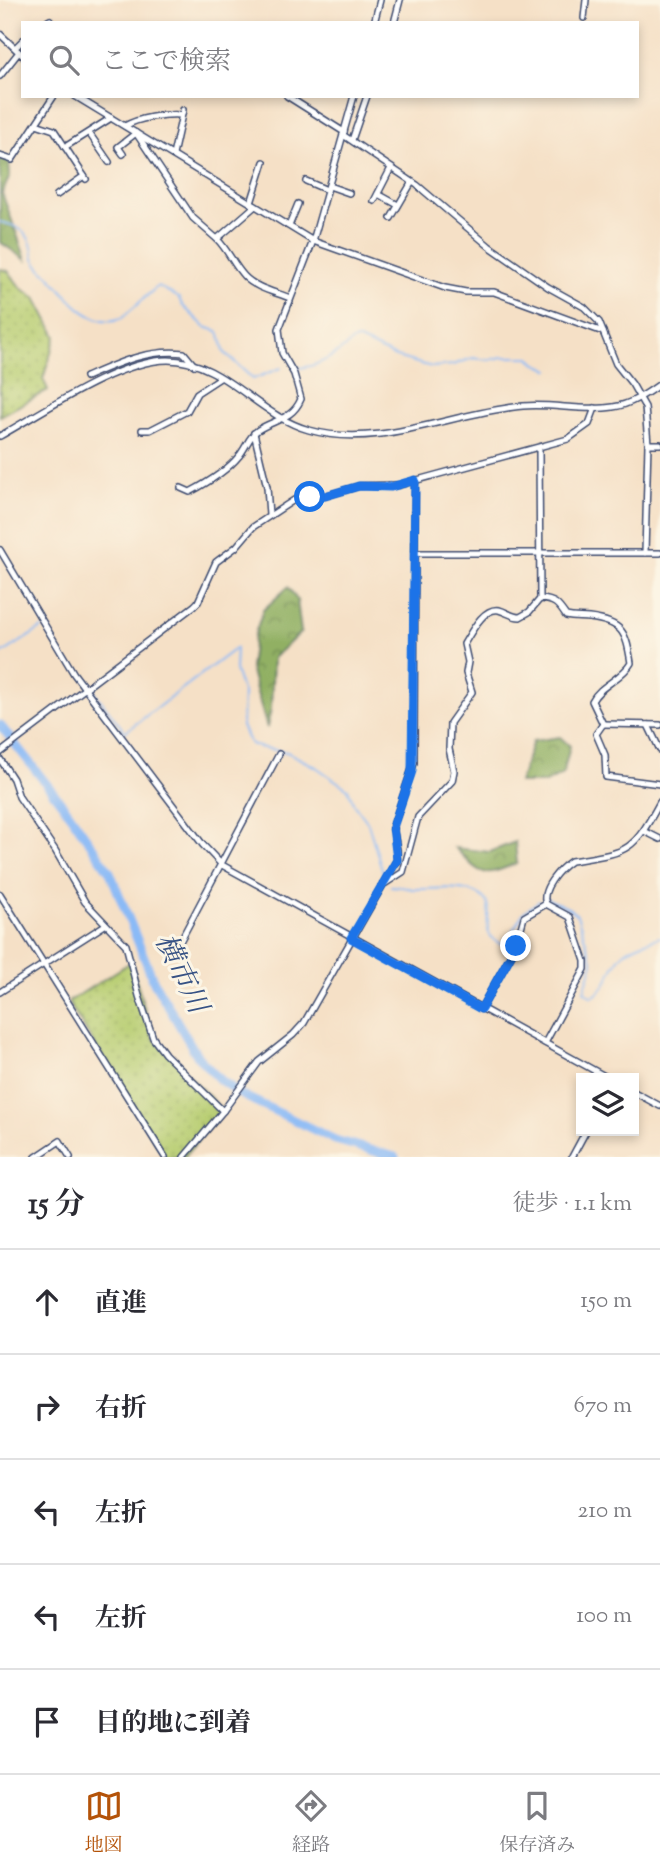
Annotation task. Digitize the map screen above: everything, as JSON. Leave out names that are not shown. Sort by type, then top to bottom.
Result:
[{"type":"street","points":[[375,21],[380,0]]},
{"type":"street","points":[[395,21],[400,0]]},
{"type":"street","points":[[584,18],[586,0]]},
{"type":"street","points":[[0,34],[19,52],[0,76]]},
{"type":"street","points":[[0,156],[12,160],[53,98]]},
{"type":"street","points":[[78,98],[313,241],[445,288],[466,292],[494,292],[603,332]]},
{"type":"street","points":[[290,98],[412,182],[489,246],[548,287],[584,307],[599,322],[616,364],[645,407],[648,444],[645,553]]},
{"type":"street","points":[[181,488],[190,492],[223,470],[240,455],[254,433],[284,420],[299,405],[301,399],[294,374],[279,344],[279,329],[313,241],[353,98]]},
{"type":"street","points":[[352,140],[366,98]]},
{"type":"street","points":[[125,126],[130,122],[181,113],[173,155]]},
{"type":"street","points":[[65,147],[111,118]]},
{"type":"street","points":[[36,124],[54,130],[85,178],[57,195]]},
{"type":"street","points":[[89,132],[109,162]]},
{"type":"street","points":[[123,154],[118,146],[136,133]]},
{"type":"street","points":[[136,133],[193,218],[228,251],[245,278],[290,298]]},
{"type":"street","points":[[217,239],[253,205],[264,162]]},
{"type":"street","points":[[374,201],[391,168]]},
{"type":"street","points":[[306,181],[349,193]]},
{"type":"street","points":[[391,218],[412,182]]},
{"type":"street","points":[[378,194],[398,205]]},
{"type":"street","points":[[289,226],[298,204]]},
{"type":"street","points":[[86,377],[121,362],[158,353],[184,353],[194,365]]},
{"type":"street","points":[[0,436],[80,391],[138,365],[169,360],[194,365],[220,378],[284,420],[324,434],[355,435],[412,428],[512,407],[614,407],[640,397],[660,384]]},
{"type":"street","points":[[142,430],[150,430],[187,411],[197,393],[220,378]]},
{"type":"street","points":[[1,753],[194,606],[216,562],[236,547],[253,527],[284,505],[303,498],[325,496],[359,486],[391,487],[539,448],[577,434],[589,424],[595,408]]},
{"type":"street","points":[[254,433],[267,487],[269,514]]},
{"type":"street","points":[[648,444],[660,444]]},
{"type":"street","points":[[383,885],[403,872],[418,817],[452,781],[454,771],[448,736],[450,723],[472,692],[466,673],[468,662],[464,644],[488,612],[495,609],[520,617],[529,612],[540,599],[539,448]]},
{"type":"street","points":[[184,1157],[258,1062],[304,1023],[397,860],[393,827],[414,763],[415,480]]},
{"type":"street","points":[[0,550],[74,674],[203,845],[222,865],[599,1073]]},
{"type":"street","points":[[416,553],[660,553]]},
{"type":"street","points":[[540,599],[557,602],[566,616],[600,620],[617,626],[625,634],[631,663],[620,677],[594,696],[592,701],[603,724]]},
{"type":"street","points":[[603,724],[660,724]]},
{"type":"street","points":[[603,724],[596,734],[605,755],[606,777],[660,784]]},
{"type":"street","points":[[648,725],[660,750]]},
{"type":"street","points":[[175,951],[279,754]]},
{"type":"street","points":[[0,760],[13,779],[19,797],[55,850],[85,902],[126,945],[139,996],[158,1045],[224,1109]]},
{"type":"street","points":[[545,1044],[585,969],[569,917],[546,904],[546,891],[565,864],[627,849],[644,831],[660,802]]},
{"type":"street","points":[[644,831],[660,839]]},
{"type":"street","points":[[0,894],[165,1157]]},
{"type":"street","points":[[481,1009],[516,946],[524,917],[546,904]]},
{"type":"street","points":[[0,992],[105,925]]},
{"type":"street","points":[[639,1095],[660,1106]]},
{"type":"street","points":[[572,1157],[583,1136]]},
{"type":"street","points":[[36,1157],[60,1141],[70,1157]]},
{"type":"green space","points":[[0,159],[9,161],[10,176],[2,193],[26,260],[0,242]]},
{"type":"green space","points":[[0,269],[8,271],[21,288],[36,298],[56,336],[43,379],[48,390],[0,416]]},
{"type":"green space","points":[[288,587],[297,600],[301,632],[273,658],[271,709],[267,728],[250,668],[254,637],[263,610]]},
{"type":"green space","points":[[560,737],[570,746],[563,774],[545,783],[519,783],[533,741]]},
{"type":"green space","points":[[515,842],[517,863],[488,872],[477,869],[455,848],[490,852]]},
{"type":"green space","points":[[131,962],[153,1038],[223,1111],[184,1157],[165,1157],[68,1002]]},
{"type":"waterway","points":[[0,222],[24,232],[38,265],[76,305],[92,316],[102,320],[122,318],[158,286],[179,298],[182,305],[205,327],[217,331],[224,352],[253,379],[281,368]]},
{"type":"waterway","points":[[296,368],[320,363],[354,340],[359,340],[396,357],[432,367],[453,365],[473,358],[489,360],[530,357],[535,363],[550,370]]},
{"type":"waterway","points":[[0,655],[42,628]]},
{"type":"waterway","points":[[93,690],[125,732],[236,648],[235,670],[243,693],[242,726],[247,738],[251,744],[258,747],[287,752],[316,767],[348,789],[354,804],[368,823],[384,876]]},
{"type":"waterway","name":"横市川","points":[[0,725],[67,810],[110,872],[154,982],[198,1057],[219,1079],[240,1094],[335,1140],[395,1157]]},
{"type":"waterway","points":[[391,886],[456,889],[479,895],[488,906],[489,932],[501,944],[505,943],[524,912],[539,901]]},
{"type":"waterway","points":[[548,899],[577,915],[593,963],[584,991],[592,997],[606,983],[624,953],[636,945],[660,937]]},
{"type":"route","points":[[310,497],[325,496],[365,485],[391,487],[415,480],[414,763],[393,827],[397,860],[351,938],[481,1009],[516,946]]}]
